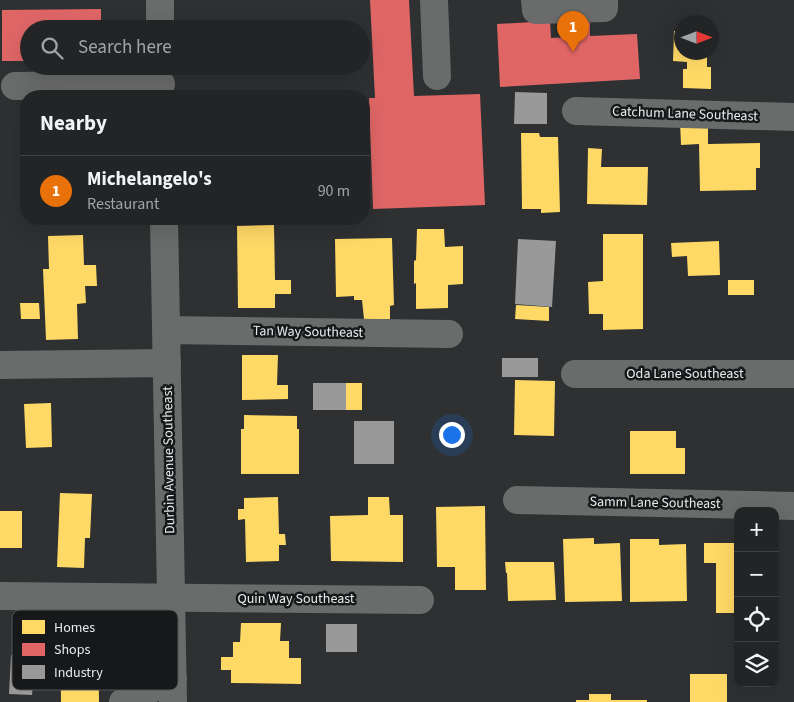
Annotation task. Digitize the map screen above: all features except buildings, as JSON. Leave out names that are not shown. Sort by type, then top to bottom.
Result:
[{"type":"street","points":[[160,0],[160,20]]},
{"type":"street","points":[[434,0],[437,76]]},
{"type":"street","points":[[535,0],[536,10],[604,4]]},
{"type":"street","points":[[15,86],[161,82]]},
{"type":"street","name":"Catchum Lane Southeast","points":[[576,111],[794,117]]},
{"type":"street","name":"Durbin Avenue Southeast","points":[[164,225],[171,610]]},
{"type":"street","name":"Tan Way Southeast","points":[[166,330],[449,334]]},
{"type":"street","points":[[0,365],[167,363]]},
{"type":"street","name":"Oda Lane Southeast","points":[[575,374],[794,374]]},
{"type":"street","name":"Samm Lane Southeast","points":[[517,500],[794,506]]},
{"type":"street","name":"Quin Way Southeast","points":[[0,596],[420,600]]},
{"type":"street","points":[[123,702],[173,691]]},
{"type":"place","name":"Michelangelo's","points":[[573,52]]}]
